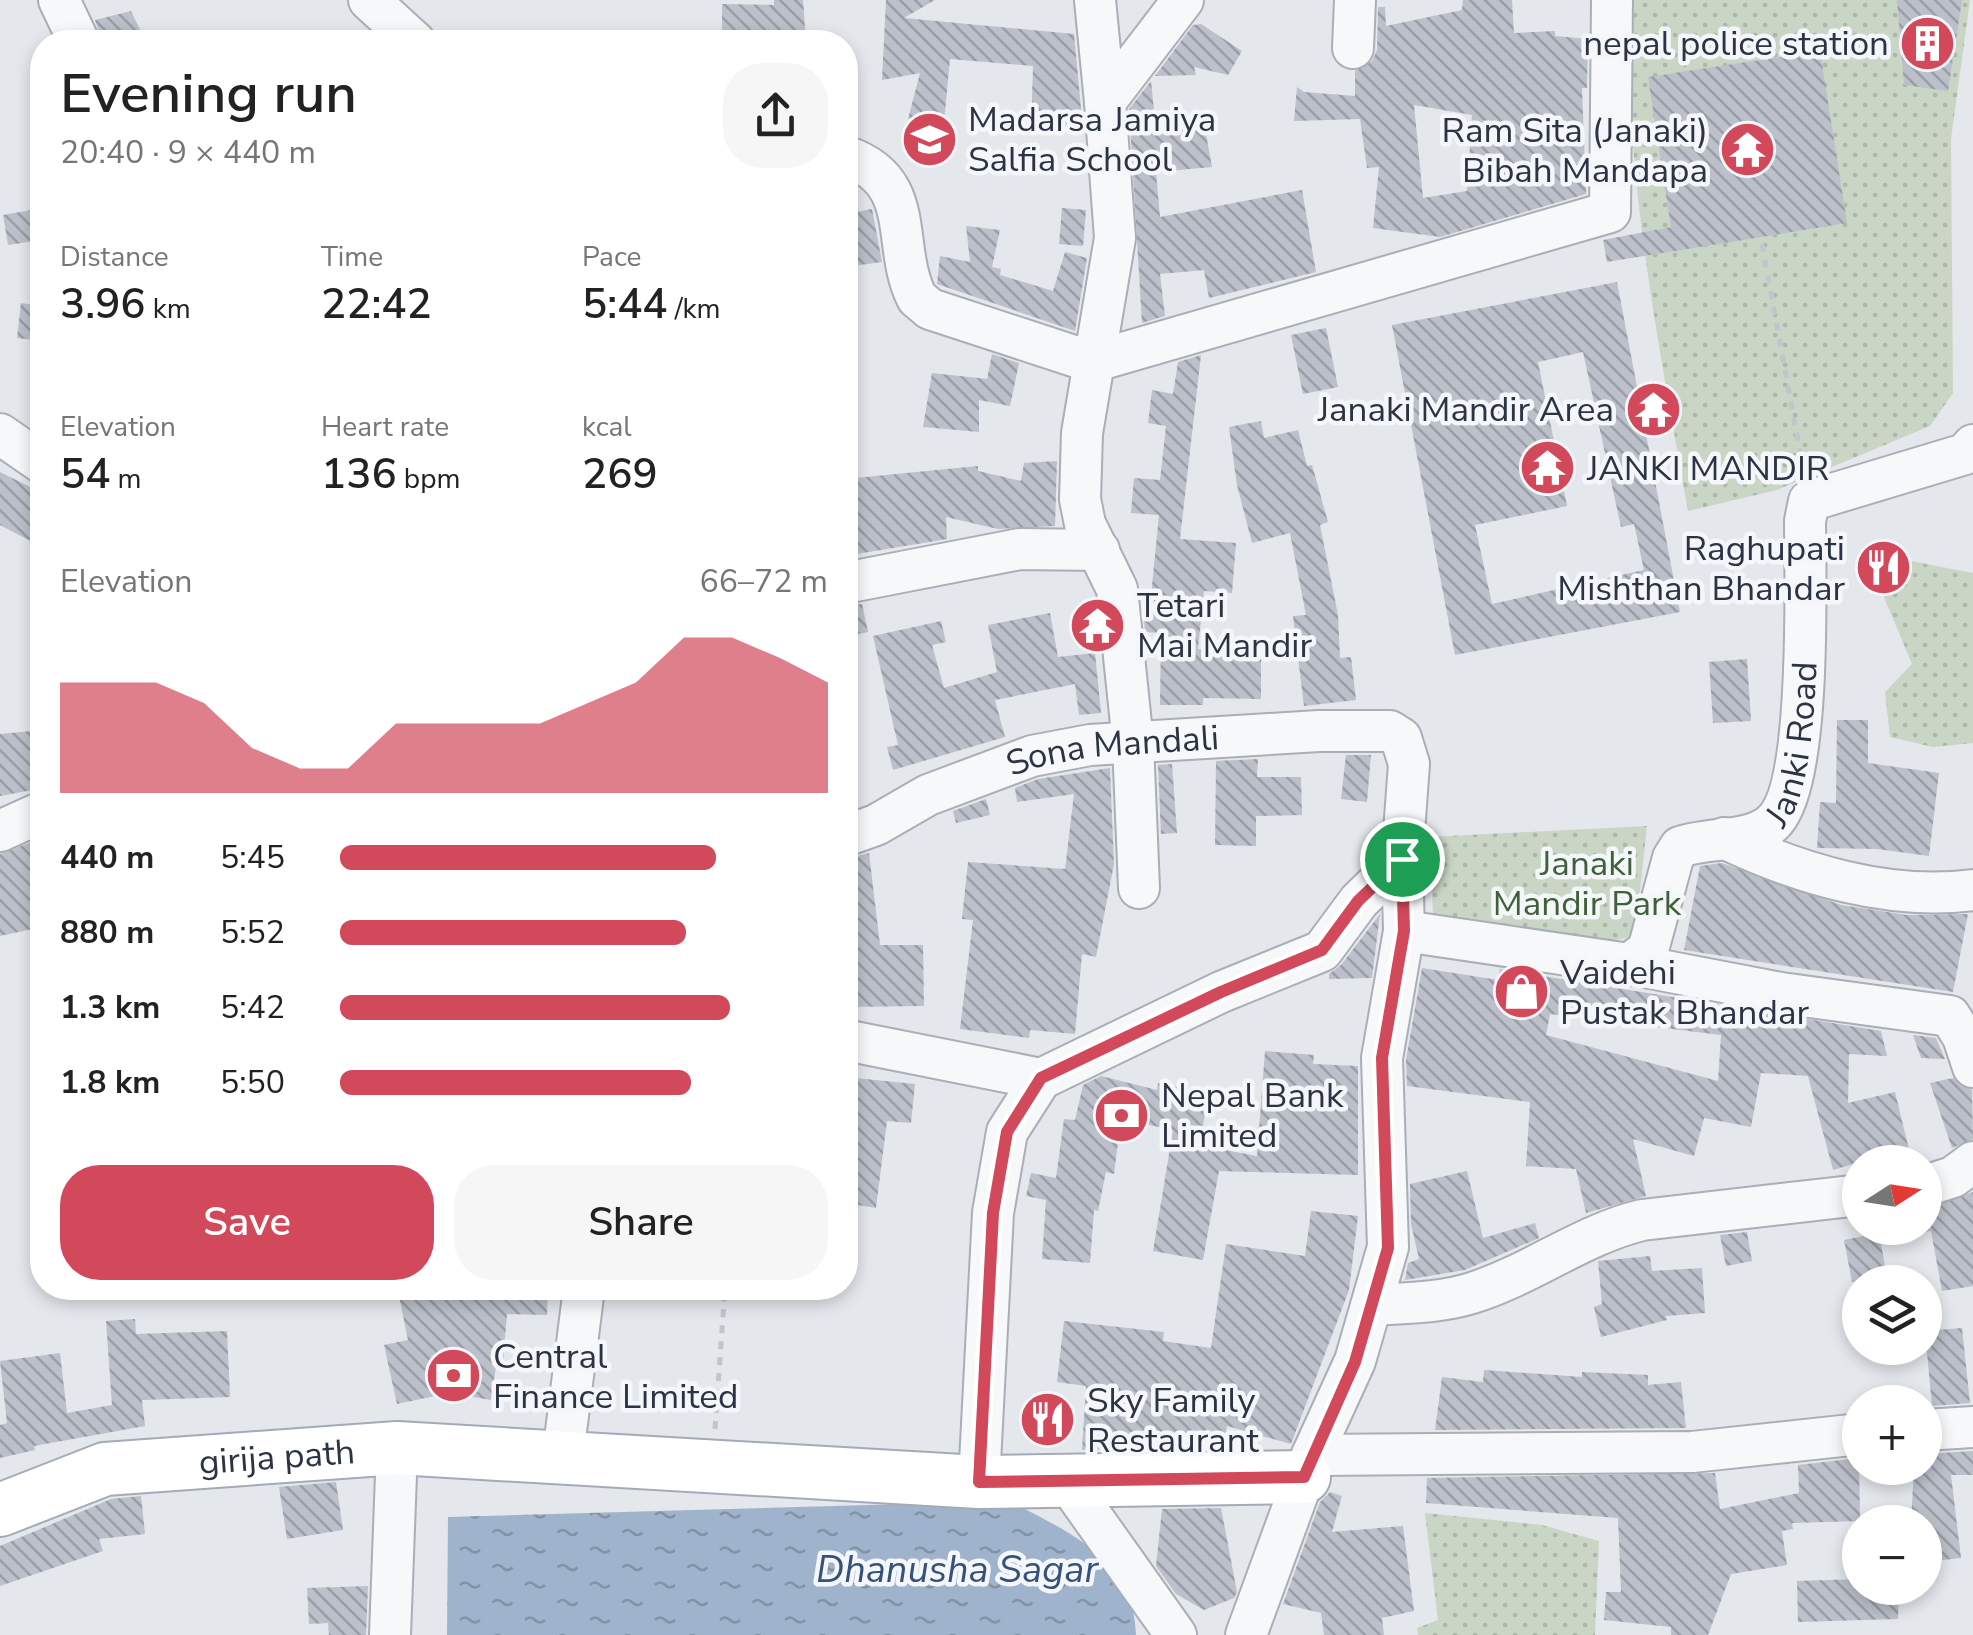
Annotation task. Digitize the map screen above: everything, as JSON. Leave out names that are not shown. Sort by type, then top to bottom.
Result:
[{"type":"main road","name":"girija path","points":[[0,1510],[105,1469],[396,1448],[1068,1484],[1308,1466]]},
{"type":"street","points":[[59,0],[73,30]]},
{"type":"street","points":[[369,0],[402,30]]},
{"type":"street","points":[[1095,0],[1115,238],[1092,362],[1080,499],[1085,524],[1116,589],[1132,744],[1139,888]]},
{"type":"street","points":[[1105,102],[1183,0]]},
{"type":"street","points":[[1353,48],[1355,0]]},
{"type":"street","points":[[858,163],[876,172],[892,191],[917,298],[930,309],[1092,362],[1610,212],[1612,0]]},
{"type":"street","points":[[0,434],[30,455]]},
{"type":"street","points":[[1809,500],[1966,454],[1973,445]]},
{"type":"street","name":"Janki Road","points":[[1629,964],[1648,950],[1672,858],[1680,847],[1770,826],[1779,816],[1793,769],[1805,679],[1805,521],[1809,500]]},
{"type":"street","points":[[858,581],[1020,549],[1100,550]]},
{"type":"street","name":"Sona Mandali","points":[[858,832],[876,826],[928,795],[1032,756],[1090,745],[1288,732],[1398,733],[1410,764],[1402,859]]},
{"type":"street","points":[[0,832],[30,818]]},
{"type":"street","points":[[1724,838],[1775,863],[1835,879],[1898,888],[1973,890]]},
{"type":"street","points":[[1246,1635],[1308,1466],[1355,1362],[1388,1248],[1390,1206],[1382,1058],[1404,931],[1402,859]]},
{"type":"street","points":[[979,1482],[993,1213],[1007,1132],[1041,1078],[1221,992],[1322,950],[1358,901],[1402,859]]},
{"type":"street","points":[[1404,931],[1629,964],[1781,994],[1950,1016],[1964,1037],[1973,1067]]},
{"type":"street","points":[[858,1043],[1041,1078]]},
{"type":"street","points":[[1942,1181],[1973,1162]]},
{"type":"street","points":[[1374,1305],[1438,1301],[1475,1292],[1608,1228],[1642,1220],[1842,1197]]},
{"type":"street","points":[[563,1455],[582,1300]]},
{"type":"street","points":[[1942,1429],[1973,1427]]},
{"type":"street","points":[[1308,1466],[1692,1452],[1842,1436]]},
{"type":"street","points":[[390,1635],[396,1448]]},
{"type":"street","points":[[1068,1484],[1176,1635]]},
{"type":"path","points":[[1762,244],[1809,500]]},
{"type":"path","points":[[713,1465],[724,1300]]},
{"type":"green space","points":[[1629,0],[1970,0],[1951,139],[1953,393],[1930,426],[1777,490],[1688,511],[1645,257],[1632,129]]},
{"type":"green space","points":[[1880,555],[1973,573],[1973,743],[1933,747],[1890,737],[1885,692],[1912,664],[1884,597]]},
{"type":"green space","name":"Janaki Mandir Park","points":[[1647,826],[1635,936],[1602,943],[1433,915],[1429,837]]},
{"type":"green space","points":[[1425,1513],[1542,1525],[1599,1541],[1595,1635],[1418,1635],[1417,1628],[1438,1620]]},
{"type":"water","name":"Dhanusha Sagar","points":[[1010,1501],[1075,1537],[1111,1567],[1124,1586],[1136,1635],[447,1635],[448,1517]]},
{"type":"building","points":[[774,0],[803,0],[805,30],[722,30],[722,4],[774,5]]},
{"type":"building","points":[[886,0],[935,0],[904,18],[1074,34],[1083,130],[1031,129],[1033,66],[950,59],[944,122],[908,119],[920,73],[882,80]]},
{"type":"building","points":[[1463,0],[1512,0],[1514,33],[1555,31],[1555,36],[1588,39],[1587,88],[1582,88],[1586,194],[1440,237],[1373,228],[1379,167],[1367,168],[1360,119],[1294,121],[1297,87],[1304,92],[1355,96],[1355,71],[1372,61],[1377,50],[1378,7],[1385,7],[1386,26],[1462,10]],"holes":[[[1414,105],[1472,115],[1467,191],[1423,198]]]},
{"type":"building","name":"nepal police station","points":[[1897,0],[1962,0],[1948,91],[1904,85]]},
{"type":"building","points":[[131,11],[140,30],[99,30],[95,20]]},
{"type":"building","points":[[1201,24],[1242,51],[1228,75],[1194,67],[1196,75],[1155,76],[1193,25]]},
{"type":"building","name":"Ram Sita (Janaki) Bibah Mandapa","points":[[1820,51],[1847,223],[1607,262],[1603,240],[1671,227],[1648,77]]},
{"type":"building","points":[[1151,81],[1156,130],[1202,112],[1212,167],[1156,172],[1160,217],[1302,190],[1316,272],[1209,298],[1204,270],[1160,274],[1165,316],[1142,323],[1129,109]]},
{"type":"building","points":[[1062,208],[1086,210],[1083,246],[1059,244]]},
{"type":"building","points":[[872,209],[882,262],[858,265],[858,212]]},
{"type":"building","points":[[30,210],[30,242],[8,245],[3,215]]},
{"type":"building","points":[[966,226],[1000,230],[992,267],[1001,269],[1000,275],[1053,291],[1065,252],[1087,258],[1075,331],[937,284],[940,256],[970,262]]},
{"type":"building","points":[[1617,282],[1680,612],[1455,655],[1392,325]],"holes":[[[1583,352],[1621,527],[1634,524],[1644,570],[1492,604],[1475,525],[1567,506],[1538,362]]]},
{"type":"building","points":[[21,303],[30,304],[30,340],[17,338]]},
{"type":"building","points":[[1326,328],[1338,387],[1303,394],[1291,335]]},
{"type":"building","points":[[992,354],[1019,363],[1010,406],[979,400],[979,432],[923,427],[932,373],[987,379]]},
{"type":"building","points":[[1201,355],[1180,539],[1236,543],[1232,593],[1204,591],[1198,649],[1261,649],[1261,699],[1203,698],[1203,705],[1160,705],[1161,633],[1145,632],[1142,595],[1151,596],[1159,515],[1131,513],[1134,478],[1160,480],[1166,426],[1148,423],[1152,390],[1173,394],[1178,362]]},
{"type":"building","points":[[1261,421],[1264,438],[1298,430],[1307,466],[1312,465],[1328,522],[1320,525],[1338,615],[1340,658],[1351,657],[1356,700],[1304,706],[1293,616],[1306,615],[1290,533],[1252,543],[1237,485],[1229,427]]},
{"type":"building","points":[[1057,461],[1055,526],[998,529],[946,517],[947,539],[858,554],[858,478],[978,466],[978,471],[1021,481],[1024,463]]},
{"type":"building","points":[[0,472],[30,487],[30,541],[0,525]]},
{"type":"building","points":[[858,604],[862,604],[868,632],[858,634]]},
{"type":"building","points":[[1050,613],[1058,657],[1095,653],[1101,713],[1079,715],[1075,684],[995,700],[1005,737],[893,770],[887,747],[898,745],[873,636],[941,621],[946,642],[932,645],[944,688],[997,672],[988,625]]},
{"type":"building","points":[[1747,659],[1751,721],[1713,723],[1709,662]]},
{"type":"building","points":[[1837,720],[1868,720],[1868,763],[1939,773],[1929,856],[1877,849],[1817,848],[1820,802],[1836,803]]},
{"type":"building","points":[[30,731],[30,790],[0,796],[0,734]]},
{"type":"building","points":[[1346,755],[1371,755],[1367,802],[1341,799]]},
{"type":"building","points":[[1258,759],[1257,777],[1301,777],[1302,815],[1256,816],[1256,846],[1215,845],[1216,761]]},
{"type":"building","points":[[1172,764],[1177,833],[1161,834],[1158,765]]},
{"type":"building","points":[[1110,768],[1114,864],[1096,957],[1082,954],[1075,1034],[1030,1030],[1029,1038],[960,1029],[973,920],[962,919],[968,862],[1065,869],[1074,794],[1017,802],[1015,788],[1038,779]]},
{"type":"building","points":[[986,799],[990,815],[956,823],[953,811]]},
{"type":"building","points":[[30,843],[30,930],[0,936],[0,854]]},
{"type":"building","points":[[869,853],[880,945],[923,945],[924,1006],[858,1007],[858,856]]},
{"type":"building","points":[[1722,863],[1841,905],[1907,915],[1968,914],[1953,992],[1684,950],[1700,866]]},
{"type":"building","points":[[1380,914],[1372,978],[1329,979],[1329,974],[1341,965]]},
{"type":"building","points":[[1422,968],[1498,980],[1500,969],[1881,1031],[1887,1056],[1849,1054],[1848,1103],[1895,1092],[1908,1145],[1842,1145],[1842,1167],[1833,1170],[1808,1076],[1761,1073],[1751,1127],[1704,1118],[1694,1156],[1633,1139],[1646,1196],[1586,1213],[1576,1169],[1526,1166],[1530,1102],[1407,1086],[1406,1060]],"holes":[[[1550,1014],[1721,1035],[1718,1081],[1546,1035]]]},
{"type":"building","points":[[1913,1035],[1936,1038],[1945,1059],[1921,1058]]},
{"type":"building","points":[[1265,1051],[1314,1055],[1313,1064],[1358,1066],[1358,1175],[1219,1171],[1203,1260],[1153,1251],[1173,1130],[1121,1119],[1114,1174],[1106,1172],[1098,1211],[1094,1210],[1090,1263],[1042,1259],[1046,1200],[1026,1196],[1031,1173],[1056,1178],[1064,1119],[1075,1120],[1083,1085],[1101,1076],[1157,1090],[1158,1083],[1209,1094],[1199,1145],[1257,1156]]},
{"type":"building","points":[[858,1078],[915,1084],[911,1123],[887,1121],[876,1208],[858,1205]]},
{"type":"building","points":[[1953,1078],[1972,1090],[1973,1139],[1952,1148],[1930,1083]]},
{"type":"building","points":[[1467,1171],[1483,1238],[1535,1223],[1539,1238],[1465,1270],[1405,1280],[1408,1263],[1419,1259],[1411,1224],[1410,1184]]},
{"type":"building","points":[[1973,1192],[1973,1286],[1942,1291],[1942,1265],[1937,1265],[1934,1245],[1942,1245],[1942,1203]]},
{"type":"building","points":[[1311,1211],[1358,1216],[1349,1290],[1291,1444],[1227,1426],[1225,1443],[1146,1432],[1144,1449],[1082,1450],[1086,1386],[1057,1382],[1064,1321],[1164,1332],[1163,1341],[1211,1348],[1226,1244],[1305,1256]]},
{"type":"building","points":[[1747,1232],[1752,1261],[1726,1266],[1720,1235]]},
{"type":"building","points":[[1845,1245],[1881,1245],[1885,1265],[1849,1265]]},
{"type":"building","points":[[1650,1256],[1652,1271],[1702,1268],[1705,1313],[1666,1316],[1667,1320],[1601,1337],[1594,1307],[1602,1304],[1598,1261]]},
{"type":"building","points":[[400,1300],[548,1300],[547,1315],[507,1314],[503,1361],[497,1360],[491,1400],[449,1393],[397,1404],[384,1345],[408,1340]]},
{"type":"building","points":[[135,1319],[136,1334],[227,1331],[230,1397],[142,1400],[145,1426],[34,1446],[35,1450],[0,1458],[0,1425],[7,1423],[0,1361],[60,1353],[67,1413],[112,1405],[106,1321]]},
{"type":"building","points":[[1962,1328],[1970,1403],[1942,1405],[1942,1385],[1930,1385],[1928,1365],[1942,1365],[1942,1330]]},
{"type":"building","points":[[1484,1370],[1582,1377],[1582,1372],[1648,1375],[1648,1385],[1681,1382],[1686,1428],[1435,1430],[1442,1377],[1483,1382]]},
{"type":"building","points":[[1973,1451],[1973,1475],[1951,1475],[1961,1558],[1942,1560],[1942,1505],[1912,1505],[1913,1485],[1942,1485],[1942,1453]]},
{"type":"building","points":[[1842,1460],[1842,1485],[1859,1485],[1860,1505],[1842,1505],[1842,1522],[1792,1523],[1793,1529],[1782,1531],[1787,1565],[1731,1574],[1708,1635],[1671,1635],[1671,1627],[1604,1620],[1606,1592],[1621,1592],[1618,1518],[1426,1503],[1427,1478],[1715,1473],[1720,1509],[1799,1493],[1798,1465]]},
{"type":"building","points":[[336,1482],[343,1530],[287,1539],[279,1487]]},
{"type":"building","points":[[1330,1492],[1342,1496],[1332,1532],[1403,1526],[1414,1611],[1382,1618],[1384,1635],[1324,1635],[1321,1613],[1283,1604],[1320,1502]]},
{"type":"building","points":[[141,1496],[145,1534],[99,1539],[103,1551],[0,1586],[0,1546],[111,1499]]},
{"type":"building","points":[[1221,1508],[1237,1592],[1234,1598],[1204,1610],[1176,1594],[1156,1566],[1162,1509]]},
{"type":"building","points":[[1842,1580],[1842,1605],[1898,1605],[1898,1619],[1798,1622],[1797,1581]]},
{"type":"building","points":[[368,1586],[366,1635],[329,1635],[328,1623],[309,1624],[307,1588]]},
{"type":"place","name":"nepal police station","points":[[1928,43]]},
{"type":"place","name":"Madarsa Jamiya Salfia School","points":[[929,139]]},
{"type":"place","name":"Ram Sita (Janaki) Bibah Mandapa","points":[[1747,150]]},
{"type":"place","name":"Janaki Mandir Area","points":[[1653,409]]},
{"type":"place","name":"JANKI MANDIR","points":[[1548,468]]},
{"type":"place","name":"Raghupati Mishthan Bhandar","points":[[1884,568]]},
{"type":"place","name":"Tetari Mai Mandir","points":[[1098,625]]},
{"type":"place","name":"Vaidehi Pustak Bhandar","points":[[1521,992]]},
{"type":"place","name":"Nepal Bank Limited","points":[[1122,1115]]},
{"type":"place","name":"Central Finance Limited","points":[[454,1376]]},
{"type":"place","name":"Sky Family Restaurant","points":[[1048,1420]]},
{"type":"route","points":[[1402,859],[1404,931],[1382,1058],[1388,1138],[1388,1248],[1381,1284],[1355,1362],[1304,1477],[1068,1484],[979,1482],[993,1213],[1007,1132],[1041,1078],[1128,1040],[1221,992],[1322,950],[1358,901],[1402,859]]}]
